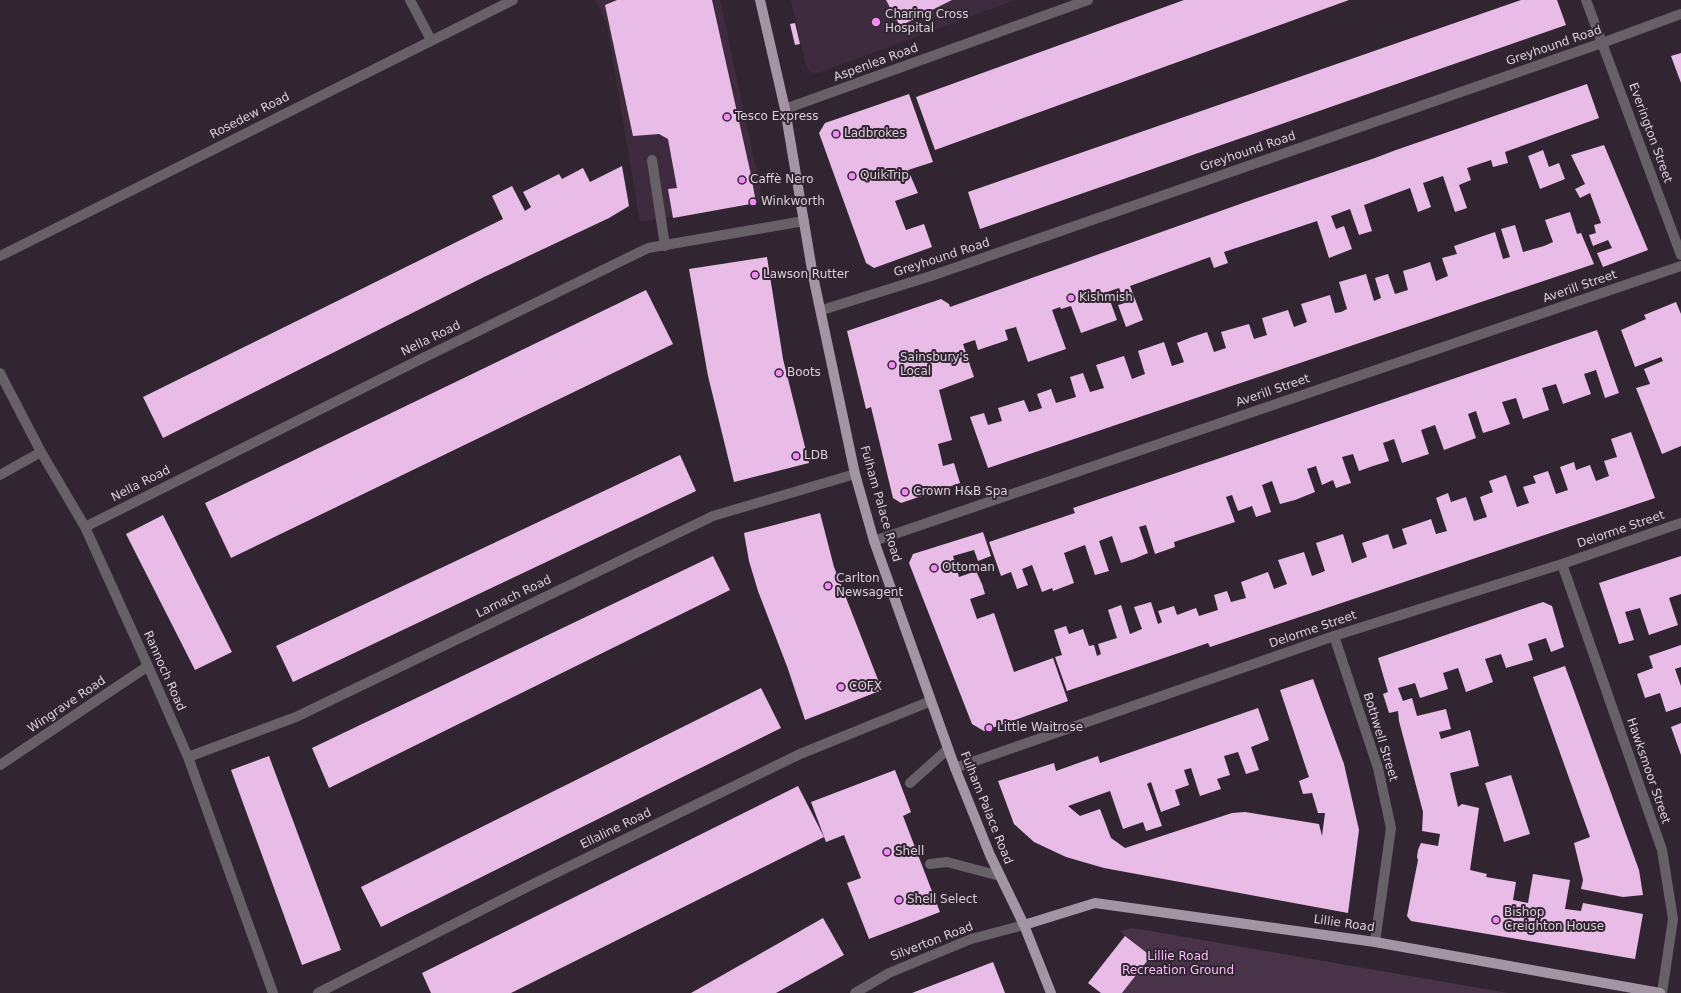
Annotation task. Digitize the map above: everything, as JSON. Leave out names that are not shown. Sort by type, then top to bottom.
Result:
[{"type":"main road","name":"Fulham Palace Road","points":[[760,0],[785,109],[813,276],[822,310],[855,474],[874,541],[955,768],[1000,876],[1024,925],[1051,993]]},
{"type":"main road","name":"Lillie Road","points":[[1024,925],[1095,903],[1375,942],[1661,993]]},
{"type":"street","points":[[410,0],[431,40]]},
{"type":"street","name":"Rosedew Road","points":[[0,256],[513,0]]},
{"type":"street","name":"Aspenlea Road","points":[[785,109],[1088,0]]},
{"type":"street","points":[[1586,0],[1602,43]]},
{"type":"street","name":"Greyhound Road","points":[[822,310],[938,273],[1602,43],[1681,14]]},
{"type":"street","name":"Everington Street","points":[[1602,43],[1681,255]]},
{"type":"street","points":[[652,160],[665,246]]},
{"type":"street","name":"Nella Road","points":[[85,527],[458,340],[648,248],[804,221]]},
{"type":"street","name":"Averill Street","points":[[874,541],[1681,266]]},
{"type":"street","name":"Rannoch Road","points":[[0,374],[85,527],[148,666],[188,757],[273,993]]},
{"type":"street","points":[[0,475],[42,452]]},
{"type":"street","name":"Larnach Road","points":[[188,757],[296,717],[713,516],[855,474]]},
{"type":"street","name":"Delorme Street","points":[[955,768],[1334,636],[1562,564],[1681,523]]},
{"type":"street","name":"Hawksmoor Street","points":[[1562,564],[1662,850],[1673,918],[1661,993]]},
{"type":"street","name":"Bothwell Street","points":[[1334,636],[1378,768],[1391,828],[1375,942]]},
{"type":"street","name":"Wingrave Road","points":[[0,765],[148,666]]},
{"type":"street","name":"Ellaline Road","points":[[318,993],[527,887],[800,754],[931,701]]},
{"type":"street","points":[[910,783],[948,749]]},
{"type":"street","points":[[930,864],[947,862],[1000,876]]},
{"type":"street","name":"Silverton Road","points":[[854,993],[889,973],[971,939],[1024,925]]},
{"type":"shaded area","points":[[595,0],[720,0],[763,202],[640,222],[607,25]]},
{"type":"shaded area","name":"Charing Cross Hospital","points":[[791,0],[1015,0],[818,73],[810,72],[806,65]]},
{"type":"green space","name":"Lillie Road Recreation Ground","points":[[1133,928],[1508,993],[1122,993],[1151,956],[1120,931]]},
{"type":"building","points":[[617,0],[712,0],[756,203],[673,218],[668,189],[677,188],[668,139],[659,134],[633,136],[605,5]]},
{"type":"building","points":[[886,0],[952,0],[900,26]]},
{"type":"building","points":[[1184,0],[1349,0],[935,150],[916,97]]},
{"type":"building","points":[[1521,0],[1557,0],[1566,25],[980,229],[968,192]]},
{"type":"building","points":[[795,23],[800,44],[795,45],[790,24]]},
{"type":"building","points":[[1681,53],[1681,83],[1671,56]]},
{"type":"building","points":[[1587,84],[1599,118],[1505,152],[1508,163],[1493,167],[1491,160],[1467,168],[1471,180],[1459,185],[1467,208],[1455,212],[1443,176],[1423,183],[1431,207],[1418,212],[1410,188],[1364,205],[1372,231],[1359,235],[1350,209],[1331,216],[1336,229],[1344,226],[1352,249],[1329,258],[1317,221],[1224,252],[1228,263],[1214,268],[1210,257],[1130,286],[1143,320],[1126,327],[1118,305],[1125,303],[1119,288],[1107,292],[1117,320],[1081,333],[1071,306],[1061,309],[1060,307],[1052,310],[1066,349],[1028,362],[1016,327],[1005,330],[1008,340],[978,350],[975,340],[963,344],[974,377],[939,390],[952,440],[938,444],[943,466],[954,463],[960,483],[901,503],[893,498],[871,407],[866,409],[847,331],[941,299],[949,304],[950,307],[1257,198]]},
{"type":"building","points":[[909,94],[933,162],[908,170],[918,193],[895,201],[906,230],[924,224],[932,247],[874,268],[866,263],[819,133],[825,123]]},
{"type":"building","points":[[1604,145],[1648,250],[1603,267],[1597,253],[1612,248],[1608,240],[1593,246],[1589,235],[1596,233],[1594,225],[1601,223],[1590,193],[1580,198],[1575,189],[1585,184],[1571,155]]},
{"type":"building","points":[[1543,150],[1549,167],[1559,163],[1565,179],[1540,189],[1528,156]]},
{"type":"building","points":[[622,166],[629,206],[609,218],[484,277],[163,438],[143,397],[503,219],[492,196],[512,186],[525,211],[531,207],[523,192],[559,174],[562,179],[583,168],[590,182]]},
{"type":"building","points":[[1570,212],[1577,234],[1581,233],[1594,264],[988,468],[970,417],[984,413],[988,425],[1002,421],[998,408],[1024,400],[1029,412],[1042,408],[1037,394],[1051,389],[1056,403],[1076,397],[1070,377],[1083,373],[1090,392],[1104,388],[1096,365],[1124,356],[1132,379],[1145,374],[1138,351],[1164,342],[1172,366],[1184,362],[1177,343],[1207,332],[1214,352],[1226,348],[1221,332],[1249,324],[1254,339],[1267,335],[1262,318],[1288,310],[1294,327],[1307,322],[1301,304],[1330,295],[1335,313],[1341,312],[1347,309],[1339,282],[1366,274],[1374,301],[1381,298],[1375,278],[1388,274],[1395,294],[1408,290],[1403,271],[1430,262],[1436,281],[1448,276],[1442,258],[1457,254],[1454,246],[1495,232],[1503,259],[1510,257],[1501,229],[1515,225],[1523,252],[1544,246],[1553,242],[1545,220]]},
{"type":"building","points":[[767,257],[783,359],[809,463],[734,482],[708,376],[689,269]]},
{"type":"building","points":[[646,290],[673,344],[231,558],[205,503]]},
{"type":"building","points":[[1676,302],[1681,314],[1681,446],[1662,454],[1636,388],[1650,384],[1644,369],[1663,361],[1661,357],[1635,367],[1621,330],[1646,319],[1644,315]]},
{"type":"building","points":[[1597,330],[1619,393],[1605,398],[1596,370],[1584,374],[1591,394],[1563,404],[1556,384],[1542,388],[1549,410],[1523,419],[1516,398],[1502,402],[1510,424],[1496,429],[1483,433],[1476,411],[1468,414],[1476,438],[1444,450],[1435,425],[1421,430],[1429,454],[1402,463],[1394,439],[1383,443],[1389,461],[1359,471],[1353,454],[1342,457],[1351,483],[1336,488],[1333,480],[1322,485],[1316,466],[1307,469],[1315,492],[1280,504],[1272,481],[1262,485],[1271,512],[1256,517],[1252,506],[1238,511],[1232,495],[1226,497],[1235,522],[1174,542],[1175,547],[1155,554],[1146,525],[1139,527],[1148,553],[1134,559],[1121,563],[1112,536],[1099,541],[1109,571],[1095,575],[1085,545],[1064,553],[1074,583],[1053,591],[1052,588],[1042,592],[1032,565],[1022,569],[1028,585],[1017,589],[1011,572],[1001,576],[989,542],[1075,513],[1073,508]]},
{"type":"building","points":[[1631,432],[1655,498],[1210,647],[1208,643],[1067,691],[1055,657],[1062,655],[1054,630],[1066,626],[1069,634],[1083,629],[1089,646],[1094,645],[1097,656],[1101,654],[1098,644],[1117,638],[1108,610],[1121,605],[1130,634],[1142,629],[1134,607],[1151,602],[1158,624],[1162,622],[1158,611],[1174,606],[1177,615],[1196,608],[1199,616],[1218,610],[1214,595],[1227,591],[1231,602],[1246,598],[1241,582],[1268,572],[1274,589],[1287,584],[1278,560],[1304,552],[1312,576],[1325,571],[1316,543],[1343,534],[1352,563],[1367,557],[1362,543],[1388,534],[1393,549],[1407,544],[1402,529],[1431,519],[1436,534],[1447,531],[1436,498],[1448,493],[1451,502],[1466,497],[1474,521],[1487,517],[1480,497],[1493,492],[1489,481],[1506,475],[1517,507],[1529,503],[1523,487],[1536,483],[1533,476],[1548,471],[1556,494],[1568,490],[1560,467],[1574,462],[1576,470],[1590,465],[1596,481],[1609,476],[1604,461],[1617,457],[1611,439]]},
{"type":"building","points":[[680,455],[696,491],[293,682],[276,646]]},
{"type":"building","points":[[820,513],[834,567],[882,690],[805,720],[788,669],[758,591],[749,561],[744,533]]},
{"type":"building","points":[[163,515],[232,652],[195,670],[126,534]]},
{"type":"building","points":[[983,532],[991,556],[978,561],[974,550],[953,556],[959,577],[976,571],[982,584],[985,594],[970,599],[977,619],[994,613],[1014,672],[1053,658],[1068,701],[984,731],[972,724],[909,563],[913,554]]},
{"type":"building","points":[[713,556],[730,590],[329,788],[312,748]]},
{"type":"building","points":[[1681,556],[1681,594],[1669,598],[1678,625],[1649,635],[1640,608],[1625,612],[1634,640],[1619,644],[1599,583]]},
{"type":"building","points":[[1543,602],[1552,606],[1564,647],[1551,652],[1546,638],[1528,644],[1533,660],[1506,668],[1501,654],[1485,659],[1493,682],[1466,692],[1458,668],[1443,673],[1448,689],[1420,698],[1415,683],[1398,688],[1403,701],[1412,698],[1417,716],[1446,709],[1451,729],[1439,732],[1441,739],[1470,730],[1479,766],[1450,773],[1458,807],[1462,804],[1479,808],[1470,870],[1487,874],[1486,877],[1516,882],[1513,900],[1528,903],[1533,874],[1570,880],[1565,909],[1581,911],[1583,903],[1643,914],[1635,959],[1411,921],[1407,916],[1418,860],[1418,850],[1421,843],[1438,846],[1440,834],[1422,831],[1423,812],[1399,721],[1398,711],[1389,713],[1383,694],[1388,692],[1378,658]]},
{"type":"building","points":[[1681,645],[1681,667],[1675,669],[1681,686],[1681,707],[1666,712],[1660,693],[1645,698],[1637,674],[1653,668],[1649,656]]},
{"type":"building","points":[[1565,666],[1639,870],[1643,895],[1623,897],[1581,889],[1583,880],[1574,843],[1590,837],[1533,677]]},
{"type":"building","points":[[1313,679],[1344,764],[1359,830],[1348,913],[1104,868],[1066,857],[1034,842],[1014,824],[998,781],[1054,763],[1056,771],[1098,756],[1100,763],[1258,708],[1269,740],[1251,747],[1259,770],[1246,774],[1238,752],[1224,756],[1230,775],[1217,779],[1221,789],[1200,796],[1191,768],[1184,770],[1189,785],[1175,790],[1180,805],[1161,812],[1151,782],[1147,784],[1162,826],[1146,831],[1143,822],[1123,829],[1110,791],[1068,806],[1080,816],[1100,809],[1111,838],[1125,848],[1232,813],[1245,812],[1319,824],[1322,836],[1325,813],[1318,813],[1312,793],[1303,794],[1299,781],[1309,777],[1280,690]]},
{"type":"building","points":[[761,688],[781,728],[381,927],[361,887]]},
{"type":"building","points":[[1681,723],[1681,755],[1671,727]]},
{"type":"building","points":[[269,756],[341,950],[302,965],[231,770]]},
{"type":"building","points":[[895,770],[911,812],[903,816],[940,912],[869,939],[847,883],[861,878],[844,835],[826,842],[811,802]]},
{"type":"building","points":[[1511,775],[1530,834],[1504,842],[1485,783]]},
{"type":"building","points":[[798,786],[824,837],[511,993],[431,993],[422,973]]},
{"type":"building","points":[[823,918],[844,955],[776,993],[691,993]]},
{"type":"building","points":[[1125,936],[1151,956],[1122,993],[1101,993],[1088,983]]},
{"type":"building","points":[[993,962],[1005,993],[912,993]]},
{"type":"place","name":"Charing Cross Hospital","points":[[876,22]]},
{"type":"place","name":"Tesco Express","points":[[727,117]]},
{"type":"place","name":"Ladbrokes","points":[[836,134]]},
{"type":"place","name":"QuikTrip","points":[[852,176]]},
{"type":"place","name":"Caffè Nero","points":[[742,180]]},
{"type":"place","name":"Winkworth","points":[[753,202]]},
{"type":"place","name":"Lawson Rutter","points":[[755,275]]},
{"type":"place","name":"Kishmish","points":[[1071,298]]},
{"type":"place","name":"Sainsbury's Local","points":[[892,365]]},
{"type":"place","name":"Boots","points":[[779,373]]},
{"type":"place","name":"LDB","points":[[796,456]]},
{"type":"place","name":"Crown H&B Spa","points":[[905,492]]},
{"type":"place","name":"Ottoman","points":[[934,568]]},
{"type":"place","name":"Carlton Newsagent","points":[[828,586]]},
{"type":"place","name":"COFX","points":[[841,687]]},
{"type":"place","name":"Little Waitrose","points":[[989,728]]},
{"type":"place","name":"Shell","points":[[887,852]]},
{"type":"place","name":"Shell Select","points":[[899,900]]},
{"type":"place","name":"Bishop Creighton House","points":[[1496,920]]}]
